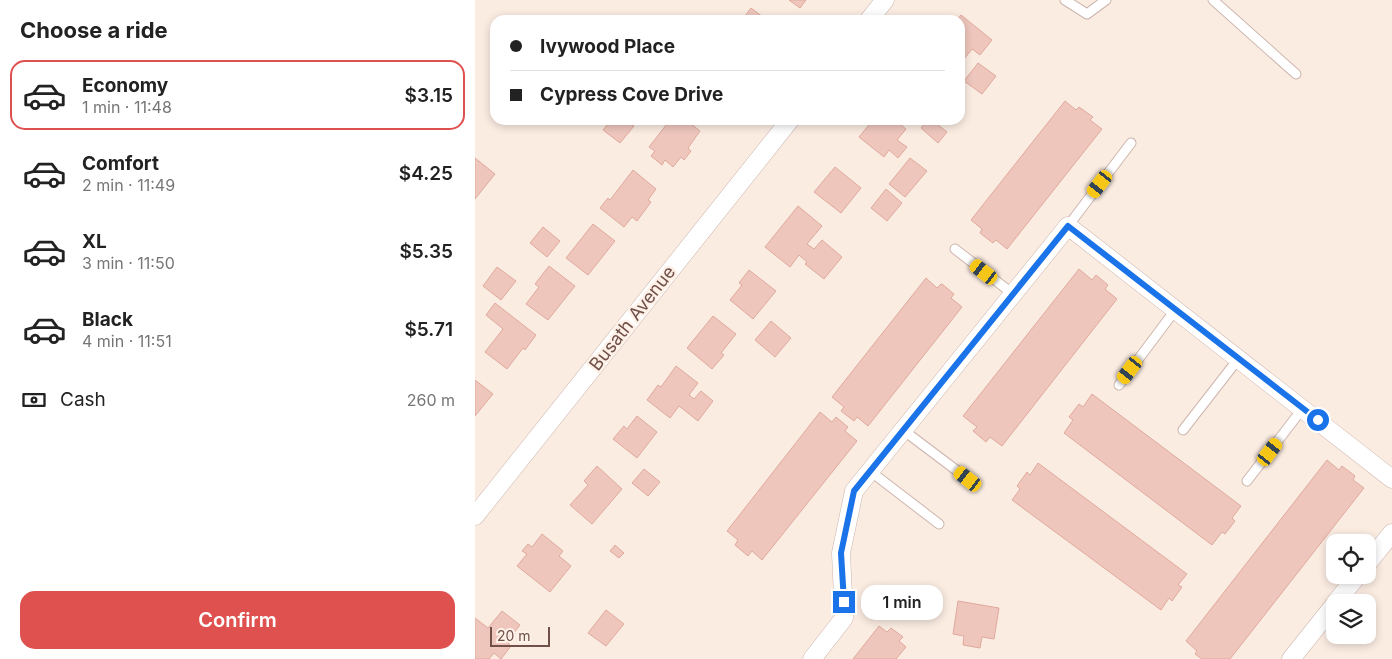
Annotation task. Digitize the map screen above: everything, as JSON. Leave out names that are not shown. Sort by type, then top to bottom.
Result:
[{"type":"street","points":[[873,15],[885,0]]},
{"type":"street","name":"Busath Avenue","points":[[475,516],[786,125]]},
{"type":"street","points":[[812,659],[845,618],[841,553],[854,491],[1068,226],[1392,479]]},
{"type":"street","points":[[1376,553],[1392,533]]},
{"type":"street","points":[[1343,594],[1351,584]]},
{"type":"street","points":[[1291,659],[1326,615]]},
{"type":"lane","points":[[1065,0],[1087,14],[1106,0]]},
{"type":"lane","points":[[1213,0],[1296,74]]},
{"type":"lane","points":[[1068,226],[1131,143]]},
{"type":"lane","points":[[955,250],[1013,294]]},
{"type":"lane","points":[[1119,385],[1176,310]]},
{"type":"lane","points":[[1183,430],[1239,358]]},
{"type":"lane","points":[[1247,481],[1303,408]]},
{"type":"lane","points":[[903,430],[968,479]]},
{"type":"lane","points":[[870,471],[939,524]]},
{"type":"building","points":[[789,0],[806,0],[800,8]]},
{"type":"building","points":[[751,8],[760,15],[746,15]]},
{"type":"building","points":[[965,18],[992,40],[980,55],[972,49],[965,58]]},
{"type":"building","points":[[978,63],[996,76],[982,94],[965,82]]},
{"type":"building","points":[[1065,101],[1076,110],[1079,107],[1093,117],[1090,120],[1102,129],[1007,249],[996,240],[993,243],[980,233],[982,229],[971,220]]},
{"type":"building","points":[[607,125],[634,126],[620,143],[603,130]]},
{"type":"building","points":[[666,125],[692,125],[700,131],[688,148],[691,151],[684,160],[681,157],[673,167],[665,160],[662,165],[651,156],[655,151],[649,147]]},
{"type":"building","points":[[869,125],[901,125],[906,129],[897,140],[907,147],[898,158],[889,150],[884,157],[859,137]]},
{"type":"building","points":[[923,125],[938,125],[947,132],[938,143],[921,128]]},
{"type":"building","points":[[475,158],[495,174],[475,199]]},
{"type":"building","points":[[910,158],[927,171],[905,197],[889,184]]},
{"type":"building","points":[[835,167],[861,188],[841,213],[814,192]]},
{"type":"building","points":[[633,170],[656,189],[648,200],[651,202],[637,221],[632,217],[624,227],[600,208],[608,198],[610,200]]},
{"type":"building","points":[[886,189],[902,203],[887,221],[871,208]]},
{"type":"building","points":[[798,206],[822,226],[807,244],[814,249],[822,240],[842,257],[824,279],[805,264],[807,262],[799,255],[790,267],[765,247]]},
{"type":"building","points":[[593,224],[615,241],[588,275],[566,258]]},
{"type":"building","points":[[543,227],[560,241],[547,257],[530,243]]},
{"type":"building","points":[[549,266],[575,286],[548,320],[526,304],[539,287],[535,284]]},
{"type":"building","points":[[497,267],[516,281],[501,300],[483,286]]},
{"type":"building","points":[[1079,269],[1092,280],[1096,275],[1108,285],[1105,289],[1117,299],[1002,446],[990,437],[986,442],[973,431],[977,427],[963,416]]},
{"type":"building","points":[[749,270],[776,291],[753,319],[730,300],[742,285],[739,283]]},
{"type":"building","points":[[926,278],[937,288],[942,284],[954,294],[951,298],[962,307],[868,426],[857,417],[854,421],[841,411],[844,407],[832,397]]},
{"type":"building","points":[[495,303],[536,335],[507,369],[485,352],[503,329],[486,315]]},
{"type":"building","points":[[713,316],[736,334],[721,353],[724,355],[712,369],[687,348]]},
{"type":"building","points":[[771,321],[791,338],[775,357],[755,340]]},
{"type":"building","points":[[676,366],[698,383],[689,395],[694,399],[701,391],[713,401],[698,421],[679,406],[670,418],[647,400],[658,385],[661,387]]},
{"type":"building","points":[[475,380],[493,394],[475,416]]},
{"type":"building","points":[[1092,394],[1241,506],[1232,518],[1235,521],[1225,534],[1222,532],[1212,545],[1064,433],[1073,420],[1069,417],[1079,404],[1083,407]]},
{"type":"building","points":[[820,412],[832,422],[836,417],[848,427],[845,431],[857,441],[762,560],[752,551],[748,556],[735,545],[738,540],[727,531]]},
{"type":"building","points":[[637,416],[657,432],[637,458],[613,439],[624,426],[627,429]]},
{"type":"building","points":[[1327,460],[1339,470],[1342,466],[1355,476],[1353,480],[1364,488],[1328,534],[1326,534],[1326,536],[1230,659],[1202,659],[1195,654],[1197,651],[1186,641]]},
{"type":"building","points":[[1038,463],[1187,574],[1178,585],[1182,587],[1172,601],[1169,598],[1161,610],[1012,500],[1020,489],[1017,486],[1027,472],[1030,475]]},
{"type":"building","points":[[597,466],[622,489],[592,524],[570,505],[588,485],[584,481]]},
{"type":"building","points":[[644,469],[660,482],[648,496],[632,483]]},
{"type":"building","points":[[542,534],[563,551],[559,556],[571,566],[550,592],[517,566],[527,554],[522,551],[528,544],[532,547]]},
{"type":"building","points":[[615,545],[624,553],[619,558],[610,551]]},
{"type":"building","points":[[958,601],[999,608],[994,639],[982,637],[980,648],[963,645],[964,636],[953,634]]},
{"type":"building","points":[[606,610],[624,624],[606,646],[588,633]]},
{"type":"building","points":[[502,611],[520,625],[507,642],[511,646],[501,659],[494,653],[489,659],[475,659],[475,618],[488,628]]},
{"type":"building","points":[[879,626],[887,632],[891,628],[903,637],[899,641],[906,647],[896,659],[853,659]]},
{"type":"route","points":[[844,602],[841,553],[854,491],[1068,226],[1318,420]]}]
